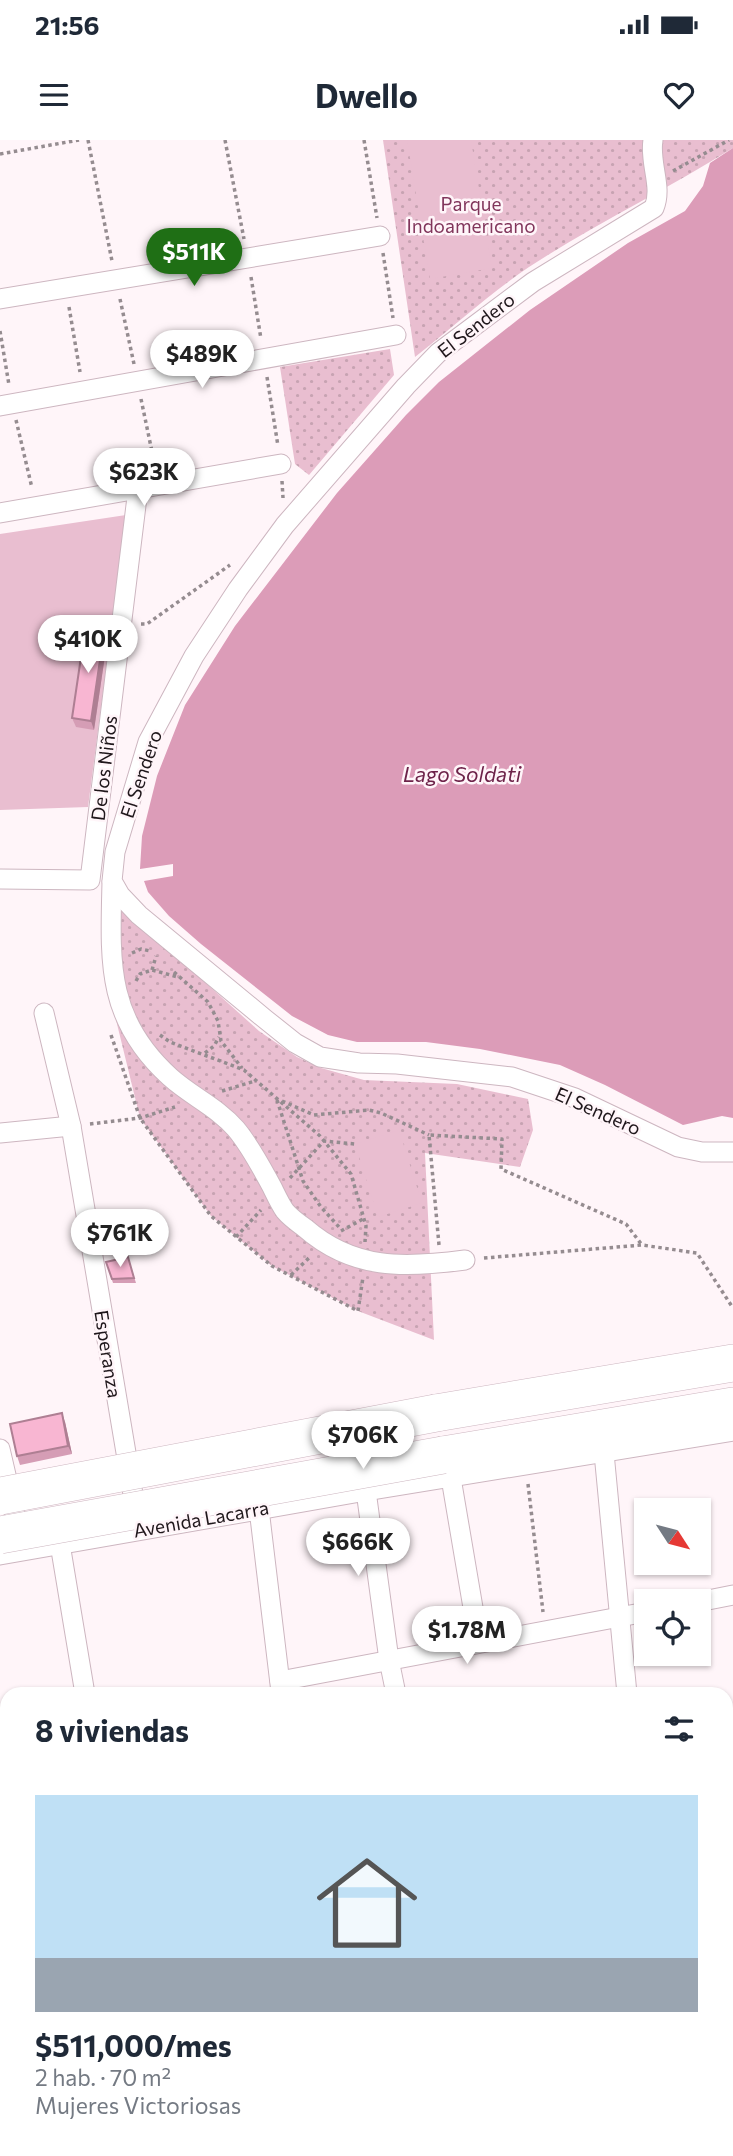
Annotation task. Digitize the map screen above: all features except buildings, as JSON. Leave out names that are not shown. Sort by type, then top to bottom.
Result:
[{"type":"highway","points":[[0,1496],[436,1413],[733,1363]]},
{"type":"highway","points":[[12,1543],[447,1466],[733,1406]]},
{"type":"street","name":"El Sendero","points":[[653,140],[652,164],[658,192],[654,208],[533,282],[438,353],[405,386],[285,525],[237,589],[194,656],[148,742],[115,852],[112,881],[120,895],[139,915],[265,1019],[320,1057],[512,1077],[575,1098],[678,1147],[729,1152]]},
{"type":"street","points":[[0,299],[380,236]]},
{"type":"street","points":[[0,407],[396,335]]},
{"type":"street","points":[[0,513],[281,464]]},
{"type":"street","name":"De los Niños","points":[[0,879],[90,880],[138,489]]},
{"type":"street","points":[[112,881],[113,969],[120,1005],[134,1036],[150,1057],[183,1088],[211,1106],[233,1125],[254,1153],[285,1211],[322,1243],[365,1256],[440,1263],[465,1260]]},
{"type":"street","name":"Esperanza","points":[[44,1013],[71,1126],[139,1530]]},
{"type":"street","points":[[0,1133],[71,1126]]},
{"type":"street","name":"Avenida Lacarra","points":[[0,1555],[12,1543],[60,1544],[259,1509],[366,1490],[447,1466],[526,1465],[733,1431]]},
{"type":"street","points":[[0,1449],[12,1543]]},
{"type":"street","points":[[604,1452],[626,1687]]},
{"type":"street","points":[[447,1466],[479,1643]]},
{"type":"street","points":[[366,1490],[389,1660],[395,1687]]},
{"type":"street","points":[[259,1509],[280,1687]]},
{"type":"street","points":[[60,1544],[84,1687]]},
{"type":"street","points":[[711,1599],[733,1595]]},
{"type":"street","points":[[284,1687],[389,1660],[634,1614]]},
{"type":"path","points":[[0,154],[79,140]]},
{"type":"path","points":[[88,140],[159,486]]},
{"type":"path","points":[[225,140],[248,259],[281,464],[285,525]]},
{"type":"path","points":[[364,140],[396,335]]},
{"type":"path","points":[[656,181],[729,140]]},
{"type":"path","points":[[66,288],[83,391]]},
{"type":"path","points":[[121,624],[147,624],[232,563]]},
{"type":"path","points":[[111,939],[132,953]]},
{"type":"path","points":[[132,953],[141,949],[151,951],[164,963]]},
{"type":"path","points":[[131,963],[132,953]]},
{"type":"path","points":[[152,970],[156,956]]},
{"type":"path","points":[[130,974],[133,986],[140,974],[152,970],[180,977]]},
{"type":"path","points":[[111,1032],[140,1118],[211,1216],[272,1266],[358,1311],[366,1226],[351,1174],[324,1141],[244,1070],[221,1041],[218,1021],[208,1002],[172,970]]},
{"type":"path","points":[[160,1035],[170,1042],[196,1049],[244,1070]]},
{"type":"path","points":[[205,1053],[214,1046],[220,1035]]},
{"type":"path","points":[[276,1098],[303,1181],[321,1207],[365,1256]]},
{"type":"path","points":[[276,1098],[313,1115],[369,1110],[429,1135],[502,1139],[501,1169],[626,1224],[642,1245]]},
{"type":"path","points":[[71,1126],[140,1118]]},
{"type":"path","points":[[429,1135],[440,1263]]},
{"type":"path","points":[[324,1141],[355,1144]]},
{"type":"path","points":[[465,1260],[642,1245],[697,1253],[733,1308]]},
{"type":"path","points":[[526,1465],[545,1631]]},
{"type":"green space","name":"Parque Indoamericano","points":[[383,140],[733,140],[733,148],[529,267],[415,357]]},
{"type":"green space","points":[[407,140],[471,140],[492,268],[430,279]]},
{"type":"green space","points":[[390,349],[394,375],[309,475],[295,464],[280,367]]},
{"type":"green space","points":[[126,515],[88,807],[0,810],[0,534]]},
{"type":"green space","points":[[118,904],[259,1031],[297,1057],[321,1068],[364,1080],[457,1084],[528,1099],[533,1130],[520,1167],[425,1153],[434,1340],[358,1311],[272,1266],[211,1216],[140,1118],[107,983]]},
{"type":"green space","points":[[399,1130],[422,1203],[378,1217],[355,1144]]},
{"type":"water","name":"Lago Soldati","points":[[733,148],[733,1118],[722,1116],[683,1125],[560,1065],[480,1049],[426,1042],[357,1042],[328,1035],[292,1016],[169,916],[148,892],[144,881],[173,876],[173,864],[140,869],[142,836],[157,776],[185,705],[235,626],[337,493],[439,382],[530,310],[628,243],[685,211],[703,186],[710,163]]}]
